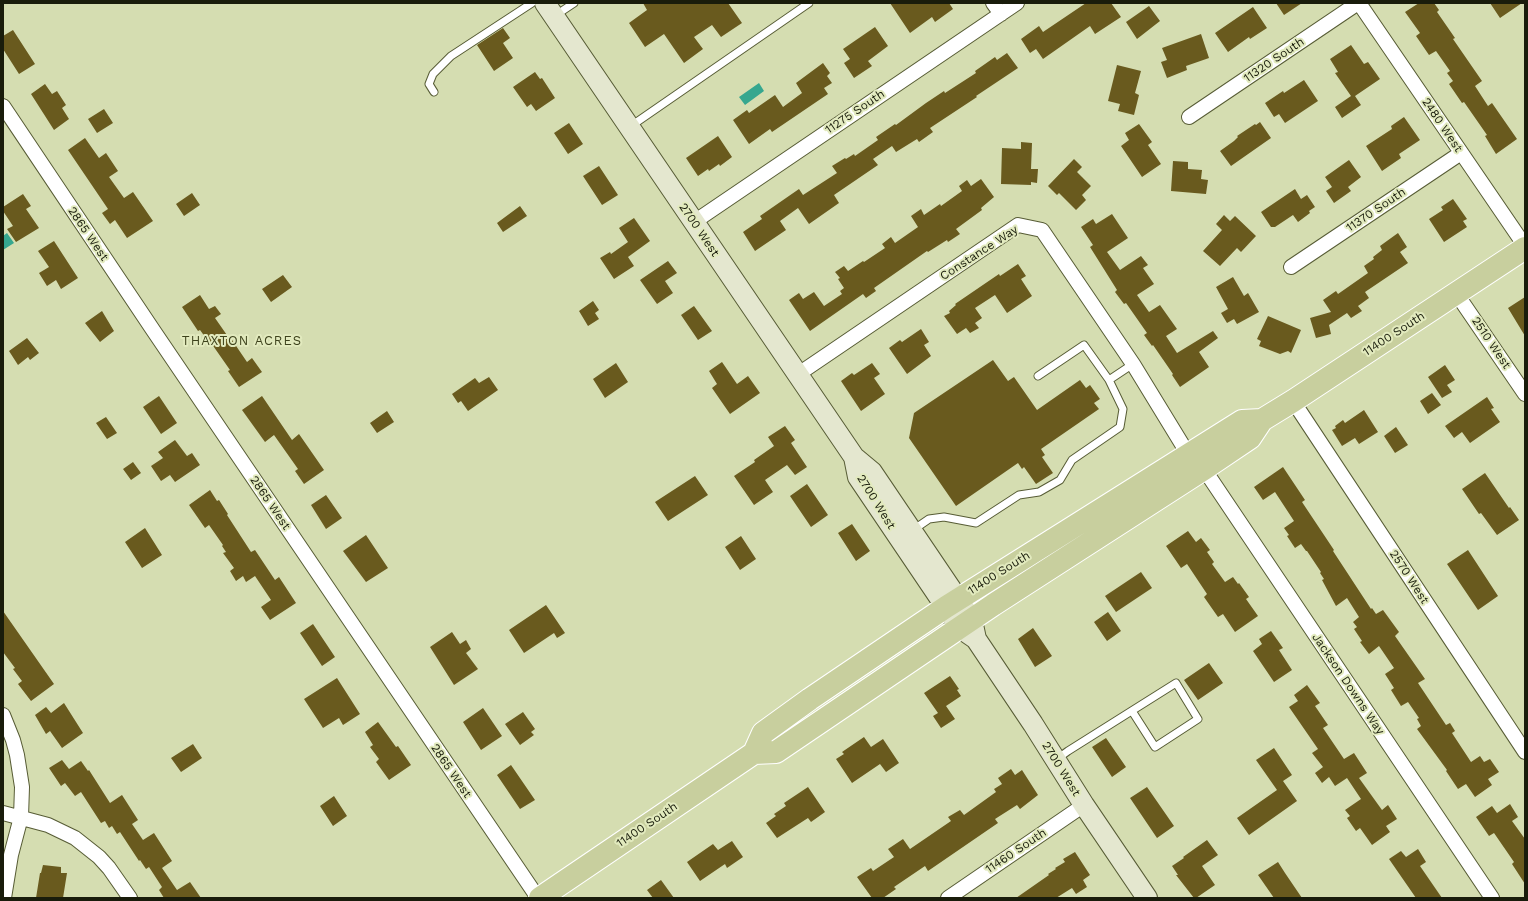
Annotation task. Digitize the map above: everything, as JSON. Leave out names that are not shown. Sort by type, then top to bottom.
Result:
[{"type":"main road","name":"2700 West","points":[[549,10],[854,457],[872,472],[911,531],[952,603],[1033,724],[1084,805],[1147,898]]},
{"type":"main road","name":"11400 South","points":[[539,898],[754,753],[776,752],[969,629],[1250,438],[1262,420],[1525,247]]},
{"type":"main road","name":"11400 South","points":[[754,753],[763,733],[810,699],[952,603],[1242,421],[1262,420]]},
{"type":"main road","name":"2700 West","points":[[854,457],[858,477],[952,603]]},
{"type":"street","name":"11275 South","points":[[694,222],[997,9],[1017,3]]},
{"type":"street","name":"11320 South","points":[[1189,117],[1358,3]]},
{"type":"street","name":"2480 West","points":[[1358,3],[1525,247]]},
{"type":"street","name":"2865 West","points":[[3,106],[539,898]]},
{"type":"street","name":"11370 South","points":[[1291,268],[1461,153]]},
{"type":"street","name":"Constance Way","points":[[797,375],[1018,225],[1042,230],[1133,364],[1188,454]]},
{"type":"street","name":"2510 West","points":[[1456,293],[1525,394]]},
{"type":"street","name":"2570 West","points":[[1293,401],[1525,752]]},
{"type":"street","name":"Jackson Downs Way","points":[[1204,469],[1492,898]]},
{"type":"street","points":[[3,715],[13,740],[22,787],[20,817],[10,856],[4,898]]},
{"type":"street","name":"11460 South","points":[[948,898],[1084,805]]},
{"type":"street","points":[[3,813],[62,831],[88,847],[109,868],[130,898]]},
{"type":"lane","points":[[434,92],[429,84],[433,74],[451,56],[532,3]]},
{"type":"lane","points":[[549,10],[574,3]]},
{"type":"lane","points":[[629,128],[809,3]]},
{"type":"lane","points":[[911,531],[930,519],[944,517],[976,523],[1019,495],[1039,492],[1060,480],[1072,460],[1120,427],[1122,408],[1109,380],[1084,345],[1038,376]]},
{"type":"lane","points":[[1109,380],[1133,364]]},
{"type":"lane","points":[[1055,760],[1132,711],[1176,683],[1198,719],[1155,747],[1132,711]]},
{"type":"water","points":[[759,83],[764,91],[745,105],[739,97]]},
{"type":"water","points":[[7,233],[14,243],[3,250],[3,236]]},
{"type":"building","points":[[643,3],[728,3],[742,23],[721,37],[712,25],[694,37],[703,49],[684,63],[664,34],[645,47],[629,23],[647,10]]},
{"type":"building","points":[[890,3],[949,3],[953,9],[935,22],[932,17],[910,33]]},
{"type":"building","points":[[1086,3],[1111,3],[1121,17],[1095,34],[1090,26],[1043,59],[1036,49],[1030,53],[1021,39],[1039,26],[1043,32]]},
{"type":"building","points":[[1276,3],[1302,3],[1284,15]]},
{"type":"building","points":[[1419,3],[1434,3],[1439,10],[1437,12],[1455,38],[1453,39],[1482,81],[1475,86],[1488,106],[1492,103],[1517,139],[1496,154],[1485,136],[1487,135],[1464,102],[1462,103],[1449,84],[1453,81],[1447,73],[1450,71],[1436,51],[1429,55],[1416,36],[1420,33],[1405,12]]},
{"type":"building","points":[[1490,3],[1522,3],[1500,18]]},
{"type":"building","points":[[1149,6],[1160,21],[1137,39],[1126,22]]},
{"type":"building","points":[[1253,7],[1267,28],[1250,39],[1249,37],[1228,52],[1215,33]]},
{"type":"building","points":[[875,27],[888,46],[868,61],[872,66],[854,78],[844,63],[850,59],[843,49]]},
{"type":"building","points":[[503,28],[510,38],[503,43],[513,58],[494,71],[477,45]]},
{"type":"building","points":[[13,30],[35,64],[19,74],[3,49],[3,36]]},
{"type":"building","points":[[1201,34],[1209,58],[1186,66],[1187,70],[1167,78],[1161,62],[1167,60],[1162,48]]},
{"type":"building","points":[[1351,45],[1364,64],[1368,62],[1380,79],[1355,96],[1361,105],[1342,118],[1335,107],[1351,96],[1335,73],[1338,72],[1330,59]]},
{"type":"building","points":[[1007,53],[1018,68],[930,128],[933,132],[919,142],[917,139],[896,152],[892,146],[873,159],[878,165],[834,195],[839,203],[809,224],[798,208],[780,221],[786,230],[755,251],[743,232],[762,219],[760,216],[799,189],[803,195],[837,173],[832,166],[854,154],[855,156],[878,140],[876,137],[895,124],[896,125],[944,91],[945,93],[976,73],[975,71],[995,57],[997,60]]},
{"type":"building","points":[[823,63],[830,73],[827,76],[832,83],[824,88],[828,94],[772,132],[770,129],[749,144],[733,120],[747,110],[749,113],[775,95],[783,107],[802,93],[796,83]]},
{"type":"building","points":[[1117,65],[1141,71],[1135,93],[1139,95],[1134,115],[1118,111],[1120,104],[1108,101]]},
{"type":"building","points":[[535,72],[540,79],[542,78],[555,98],[536,111],[531,104],[527,107],[513,87]]},
{"type":"building","points":[[1304,80],[1318,101],[1285,123],[1279,114],[1274,117],[1265,103]]},
{"type":"building","points":[[45,84],[52,94],[57,91],[66,105],[62,108],[69,119],[54,130],[31,94]]},
{"type":"building","points":[[104,109],[113,123],[97,133],[88,119]]},
{"type":"building","points":[[1404,117],[1420,140],[1399,154],[1401,158],[1382,171],[1366,146],[1392,129],[1391,126]]},
{"type":"building","points":[[1260,122],[1271,138],[1231,166],[1220,151],[1234,141],[1238,137],[1237,136]]},
{"type":"building","points":[[569,123],[583,144],[568,154],[554,133]]},
{"type":"building","points":[[1139,124],[1152,142],[1148,145],[1161,164],[1142,177],[1121,146],[1129,140],[1125,133]]},
{"type":"building","points":[[718,136],[732,157],[720,166],[719,164],[709,171],[708,169],[698,176],[686,158]]},
{"type":"building","points":[[85,138],[99,158],[106,153],[118,171],[109,177],[124,198],[133,192],[153,221],[127,238],[115,220],[110,224],[102,213],[108,209],[68,150]]},
{"type":"building","points":[[1021,142],[1032,143],[1031,169],[1038,169],[1037,183],[1031,182],[1031,185],[1001,184],[1002,148],[1021,149]]},
{"type":"building","points":[[1074,159],[1082,167],[1077,172],[1091,186],[1082,195],[1086,200],[1076,210],[1059,193],[1057,195],[1048,186]]},
{"type":"building","points":[[1349,160],[1361,177],[1348,187],[1351,191],[1334,203],[1326,191],[1332,187],[1325,177]]},
{"type":"building","points":[[1173,161],[1188,162],[1188,169],[1202,170],[1201,179],[1208,180],[1206,194],[1171,191]]},
{"type":"building","points":[[599,166],[618,195],[602,205],[583,176]]},
{"type":"building","points":[[981,179],[994,197],[981,208],[982,210],[956,229],[960,234],[948,242],[947,240],[928,252],[927,251],[874,288],[876,291],[866,298],[863,294],[810,331],[789,300],[799,293],[803,299],[814,292],[824,306],[842,294],[840,291],[844,288],[838,279],[840,278],[835,272],[844,266],[848,271],[863,261],[864,262],[885,248],[882,244],[891,237],[895,243],[918,227],[911,216],[921,209],[924,215],[940,204],[941,206],[962,191],[959,186],[967,180],[971,186]]},
{"type":"building","points":[[1295,189],[1301,199],[1307,195],[1315,207],[1298,222],[1293,215],[1275,227],[1271,227],[1261,212]]},
{"type":"building","points":[[192,193],[200,205],[184,216],[176,204]]},
{"type":"building","points":[[23,194],[31,206],[26,209],[39,228],[16,242],[7,229],[13,226],[3,211],[3,207]]},
{"type":"building","points":[[1453,199],[1467,219],[1463,221],[1467,227],[1444,242],[1429,219],[1443,210],[1441,207]]},
{"type":"building","points":[[520,206],[527,216],[503,232],[497,223]]},
{"type":"building","points":[[1112,214],[1128,238],[1107,252],[1120,270],[1141,256],[1148,265],[1143,268],[1154,284],[1137,295],[1149,312],[1160,305],[1177,329],[1166,336],[1177,353],[1213,331],[1218,338],[1199,352],[1209,367],[1180,387],[1153,345],[1152,346],[1144,335],[1147,333],[1126,303],[1124,304],[1115,292],[1117,290],[1090,247],[1093,245],[1081,227],[1093,219],[1096,224]]},
{"type":"building","points":[[1224,215],[1230,221],[1235,216],[1256,236],[1241,252],[1237,248],[1220,266],[1203,251],[1222,230],[1216,224]]},
{"type":"building","points":[[634,218],[650,241],[628,257],[634,266],[614,279],[600,258],[610,252],[611,254],[628,242],[619,228]]},
{"type":"building","points":[[1398,233],[1407,247],[1400,252],[1408,263],[1365,292],[1369,298],[1358,306],[1362,311],[1351,318],[1347,313],[1329,325],[1331,334],[1316,338],[1310,318],[1331,312],[1323,300],[1336,291],[1338,294],[1368,273],[1364,266],[1374,259],[1373,257],[1382,250],[1380,246]]},
{"type":"building","points":[[54,241],[78,278],[61,289],[56,280],[47,286],[39,273],[49,267],[38,251]]},
{"type":"building","points":[[668,261],[677,273],[665,281],[673,293],[657,304],[640,280]]},
{"type":"building","points":[[1018,264],[1026,276],[1021,279],[1032,296],[1007,313],[995,295],[975,308],[982,318],[975,323],[979,328],[970,333],[966,328],[957,334],[944,316],[950,313],[949,311],[956,305],[955,304],[999,274],[1000,276]]},
{"type":"building","points":[[283,275],[292,287],[271,302],[262,289]]},
{"type":"building","points":[[1233,277],[1244,296],[1248,293],[1259,312],[1237,324],[1234,319],[1227,323],[1221,313],[1228,309],[1216,287]]},
{"type":"building","points":[[200,295],[209,309],[215,306],[221,314],[215,318],[247,362],[252,358],[262,372],[239,387],[228,371],[230,370],[209,340],[208,341],[200,330],[198,331],[182,307]]},
{"type":"building","points":[[1525,297],[1525,336],[1508,308]]},
{"type":"building","points":[[593,301],[599,310],[595,313],[599,319],[588,326],[579,311]]},
{"type":"building","points":[[694,306],[712,331],[698,340],[681,315]]},
{"type":"building","points":[[102,311],[114,331],[100,342],[85,323]]},
{"type":"building","points":[[1268,316],[1301,330],[1291,353],[1288,351],[1280,354],[1259,346],[1261,341],[1257,339]]},
{"type":"building","points":[[921,329],[929,342],[924,345],[931,356],[907,374],[889,348],[900,340],[902,342]]},
{"type":"building","points":[[27,338],[39,353],[30,360],[28,357],[18,365],[9,351]]},
{"type":"building","points":[[993,360],[1008,381],[1014,377],[1037,410],[1080,380],[1086,388],[1090,385],[1100,399],[1094,403],[1099,409],[1041,449],[1045,455],[1042,457],[1053,473],[1036,484],[1024,467],[1022,469],[1018,463],[956,506],[909,438],[914,413]]},
{"type":"building","points":[[722,362],[737,384],[748,376],[760,393],[730,414],[712,388],[717,384],[709,371]]},
{"type":"building","points":[[616,363],[628,382],[605,398],[593,379]]},
{"type":"building","points":[[872,363],[880,374],[874,378],[885,394],[861,411],[841,381],[852,373],[854,375]]},
{"type":"building","points":[[1445,365],[1455,380],[1447,385],[1452,392],[1442,398],[1428,377]]},
{"type":"building","points":[[489,377],[498,390],[468,411],[461,401],[458,403],[452,394],[475,378],[479,383]]},
{"type":"building","points":[[1432,393],[1441,405],[1428,414],[1420,401]]},
{"type":"building","points":[[159,396],[177,423],[161,434],[143,407]]},
{"type":"building","points":[[262,396],[292,440],[299,434],[324,470],[304,484],[295,471],[298,469],[274,435],[265,442],[242,410]]},
{"type":"building","points":[[1487,397],[1494,408],[1491,409],[1500,422],[1470,443],[1462,432],[1454,438],[1445,426]]},
{"type":"building","points":[[1364,410],[1378,432],[1359,444],[1355,438],[1342,446],[1332,430],[1336,428],[1335,426],[1343,420],[1345,423]]},
{"type":"building","points":[[387,411],[394,422],[377,433],[370,423]]},
{"type":"building","points":[[106,417],[117,433],[107,439],[96,423]]},
{"type":"building","points":[[785,426],[795,440],[791,443],[807,467],[795,475],[787,465],[765,480],[773,492],[754,505],[734,476],[755,462],[754,460],[774,446],[768,437]]},
{"type":"building","points":[[1396,427],[1408,445],[1395,453],[1384,436]]},
{"type":"building","points":[[175,440],[187,456],[192,453],[200,465],[175,482],[170,475],[161,481],[151,466],[163,458],[158,452]]},
{"type":"building","points":[[133,462],[141,473],[131,480],[123,469]]},
{"type":"building","points":[[1283,467],[1305,500],[1302,502],[1371,609],[1372,608],[1376,614],[1383,610],[1399,632],[1395,636],[1425,679],[1418,683],[1446,725],[1450,723],[1455,731],[1452,733],[1471,762],[1480,756],[1484,762],[1490,759],[1499,772],[1488,779],[1492,785],[1475,797],[1466,784],[1458,789],[1446,771],[1447,770],[1417,729],[1421,726],[1417,719],[1419,718],[1408,702],[1401,706],[1391,690],[1394,688],[1385,674],[1394,668],[1379,646],[1369,654],[1360,642],[1362,641],[1354,629],[1357,627],[1353,622],[1359,617],[1347,598],[1336,606],[1322,580],[1324,579],[1320,573],[1321,572],[1307,551],[1301,544],[1295,548],[1287,536],[1289,535],[1284,528],[1294,521],[1275,492],[1263,500],[1254,487]]},
{"type":"building","points":[[1485,473],[1519,520],[1497,535],[1481,513],[1479,514],[1462,489]]},
{"type":"building","points":[[695,476],[708,495],[668,521],[655,502]]},
{"type":"building","points":[[807,484],[828,515],[811,527],[790,496]]},
{"type":"building","points":[[210,490],[217,501],[219,500],[251,552],[255,550],[275,580],[279,577],[296,603],[270,620],[261,607],[271,600],[255,576],[246,582],[243,576],[236,581],[230,571],[234,568],[223,553],[226,552],[222,546],[223,545],[209,525],[205,528],[189,505]]},
{"type":"building","points":[[326,495],[342,518],[326,529],[311,505]]},
{"type":"building","points":[[852,524],[870,551],[856,561],[838,533]]},
{"type":"building","points":[[145,528],[162,555],[142,568],[125,542]]},
{"type":"building","points":[[1188,531],[1196,542],[1201,538],[1210,550],[1207,552],[1214,562],[1212,564],[1225,582],[1233,577],[1238,584],[1239,583],[1249,597],[1246,599],[1258,616],[1235,632],[1223,614],[1218,617],[1204,597],[1207,594],[1187,564],[1181,568],[1166,546]]},
{"type":"building","points":[[366,535],[388,568],[366,582],[343,551]]},
{"type":"building","points":[[741,536],[756,559],[740,570],[725,547]]},
{"type":"building","points":[[1468,550],[1498,596],[1478,610],[1447,564]]},
{"type":"building","points":[[1141,572],[1152,588],[1116,612],[1105,596]]},
{"type":"building","points":[[546,605],[565,633],[557,638],[554,633],[524,653],[509,630]]},
{"type":"building","points":[[3,611],[54,684],[31,701],[18,684],[22,681],[13,669],[15,668],[3,652]]},
{"type":"building","points":[[1108,612],[1121,631],[1107,641],[1094,622]]},
{"type":"building","points":[[313,624],[335,657],[322,666],[300,633]]},
{"type":"building","points":[[1033,628],[1052,656],[1035,667],[1018,639]]},
{"type":"building","points":[[1271,631],[1283,648],[1279,650],[1292,670],[1274,682],[1253,651],[1262,644],[1259,639]]},
{"type":"building","points":[[452,632],[460,644],[466,640],[471,649],[466,653],[478,669],[454,685],[430,647]]},
{"type":"building","points":[[1209,663],[1223,683],[1198,700],[1184,680]]},
{"type":"building","points":[[950,676],[959,689],[957,690],[961,696],[946,706],[955,719],[941,728],[933,716],[938,713],[924,693]]},
{"type":"building","points":[[337,678],[360,714],[343,725],[339,718],[323,728],[304,699]]},
{"type":"building","points":[[1307,685],[1320,703],[1315,706],[1328,725],[1323,728],[1344,759],[1354,753],[1367,773],[1359,778],[1382,810],[1388,805],[1397,819],[1386,826],[1390,832],[1372,845],[1360,828],[1356,831],[1347,818],[1350,816],[1345,810],[1361,799],[1347,778],[1335,786],[1329,777],[1322,783],[1315,773],[1323,767],[1312,753],[1318,749],[1289,707],[1298,701],[1294,695]]},
{"type":"building","points":[[64,703],[83,733],[62,748],[50,731],[46,734],[35,715],[46,707],[51,713]]},
{"type":"building","points":[[483,708],[502,736],[481,750],[463,722]]},
{"type":"building","points":[[523,712],[535,729],[531,732],[534,735],[520,745],[505,724]]},
{"type":"building","points":[[378,722],[396,747],[398,746],[411,765],[389,780],[376,762],[379,759],[370,747],[373,745],[365,732]]},
{"type":"building","points":[[864,737],[871,747],[883,739],[899,763],[886,772],[880,764],[852,783],[836,759],[844,754],[842,752]]},
{"type":"building","points":[[1106,738],[1126,767],[1112,777],[1092,747]]},
{"type":"building","points":[[193,744],[202,758],[181,772],[171,758]]},
{"type":"building","points":[[1274,748],[1292,775],[1283,781],[1297,801],[1249,835],[1237,818],[1277,790],[1256,760]]},
{"type":"building","points":[[62,760],[69,769],[81,761],[88,771],[89,770],[110,803],[122,795],[138,820],[132,824],[143,840],[154,833],[172,861],[162,868],[177,890],[190,882],[201,898],[164,898],[159,890],[162,887],[149,867],[146,869],[140,860],[139,861],[120,832],[117,834],[112,826],[109,828],[105,821],[101,823],[81,792],[75,796],[65,783],[61,786],[49,768]]},
{"type":"building","points":[[511,765],[535,800],[520,809],[497,775]]},
{"type":"building","points":[[1011,769],[1015,775],[1022,770],[1038,795],[1020,809],[1017,805],[995,819],[998,823],[928,871],[925,866],[894,887],[896,889],[883,898],[872,898],[857,877],[871,868],[873,871],[894,857],[888,849],[903,839],[910,849],[951,821],[948,817],[960,810],[964,815],[996,792],[994,789],[1002,784],[998,778]]},
{"type":"building","points":[[808,787],[825,812],[811,822],[808,818],[777,838],[766,823],[776,816],[774,814],[786,806],[784,803]]},
{"type":"building","points":[[1147,787],[1174,826],[1157,838],[1130,798]]},
{"type":"building","points":[[334,796],[347,816],[333,826],[320,806]]},
{"type":"building","points":[[1510,804],[1518,817],[1512,821],[1525,839],[1525,884],[1512,864],[1514,862],[1494,833],[1489,836],[1476,817],[1492,806],[1497,813]]},
{"type":"building","points":[[1207,840],[1218,855],[1202,866],[1215,885],[1194,898],[1176,875],[1178,875],[1172,866]]},
{"type":"building","points":[[732,841],[743,857],[727,868],[725,864],[700,881],[687,862],[713,844],[718,850]]},
{"type":"building","points":[[1418,849],[1426,862],[1420,866],[1442,898],[1416,898],[1389,859],[1401,851],[1406,857]]},
{"type":"building","points":[[1075,852],[1090,875],[1083,880],[1087,887],[1076,894],[1072,888],[1056,898],[1016,898],[1049,875],[1048,874],[1056,869],[1055,868],[1065,862],[1063,859]]},
{"type":"building","points":[[1278,862],[1302,898],[1274,898],[1258,875]]},
{"type":"building","points":[[43,865],[61,867],[61,873],[67,873],[63,898],[36,898],[40,873]]},
{"type":"building","points":[[661,880],[674,898],[653,898],[647,890]]},
{"type":"district","name":"THAXTON ACRES","points":[[242,341]]}]
